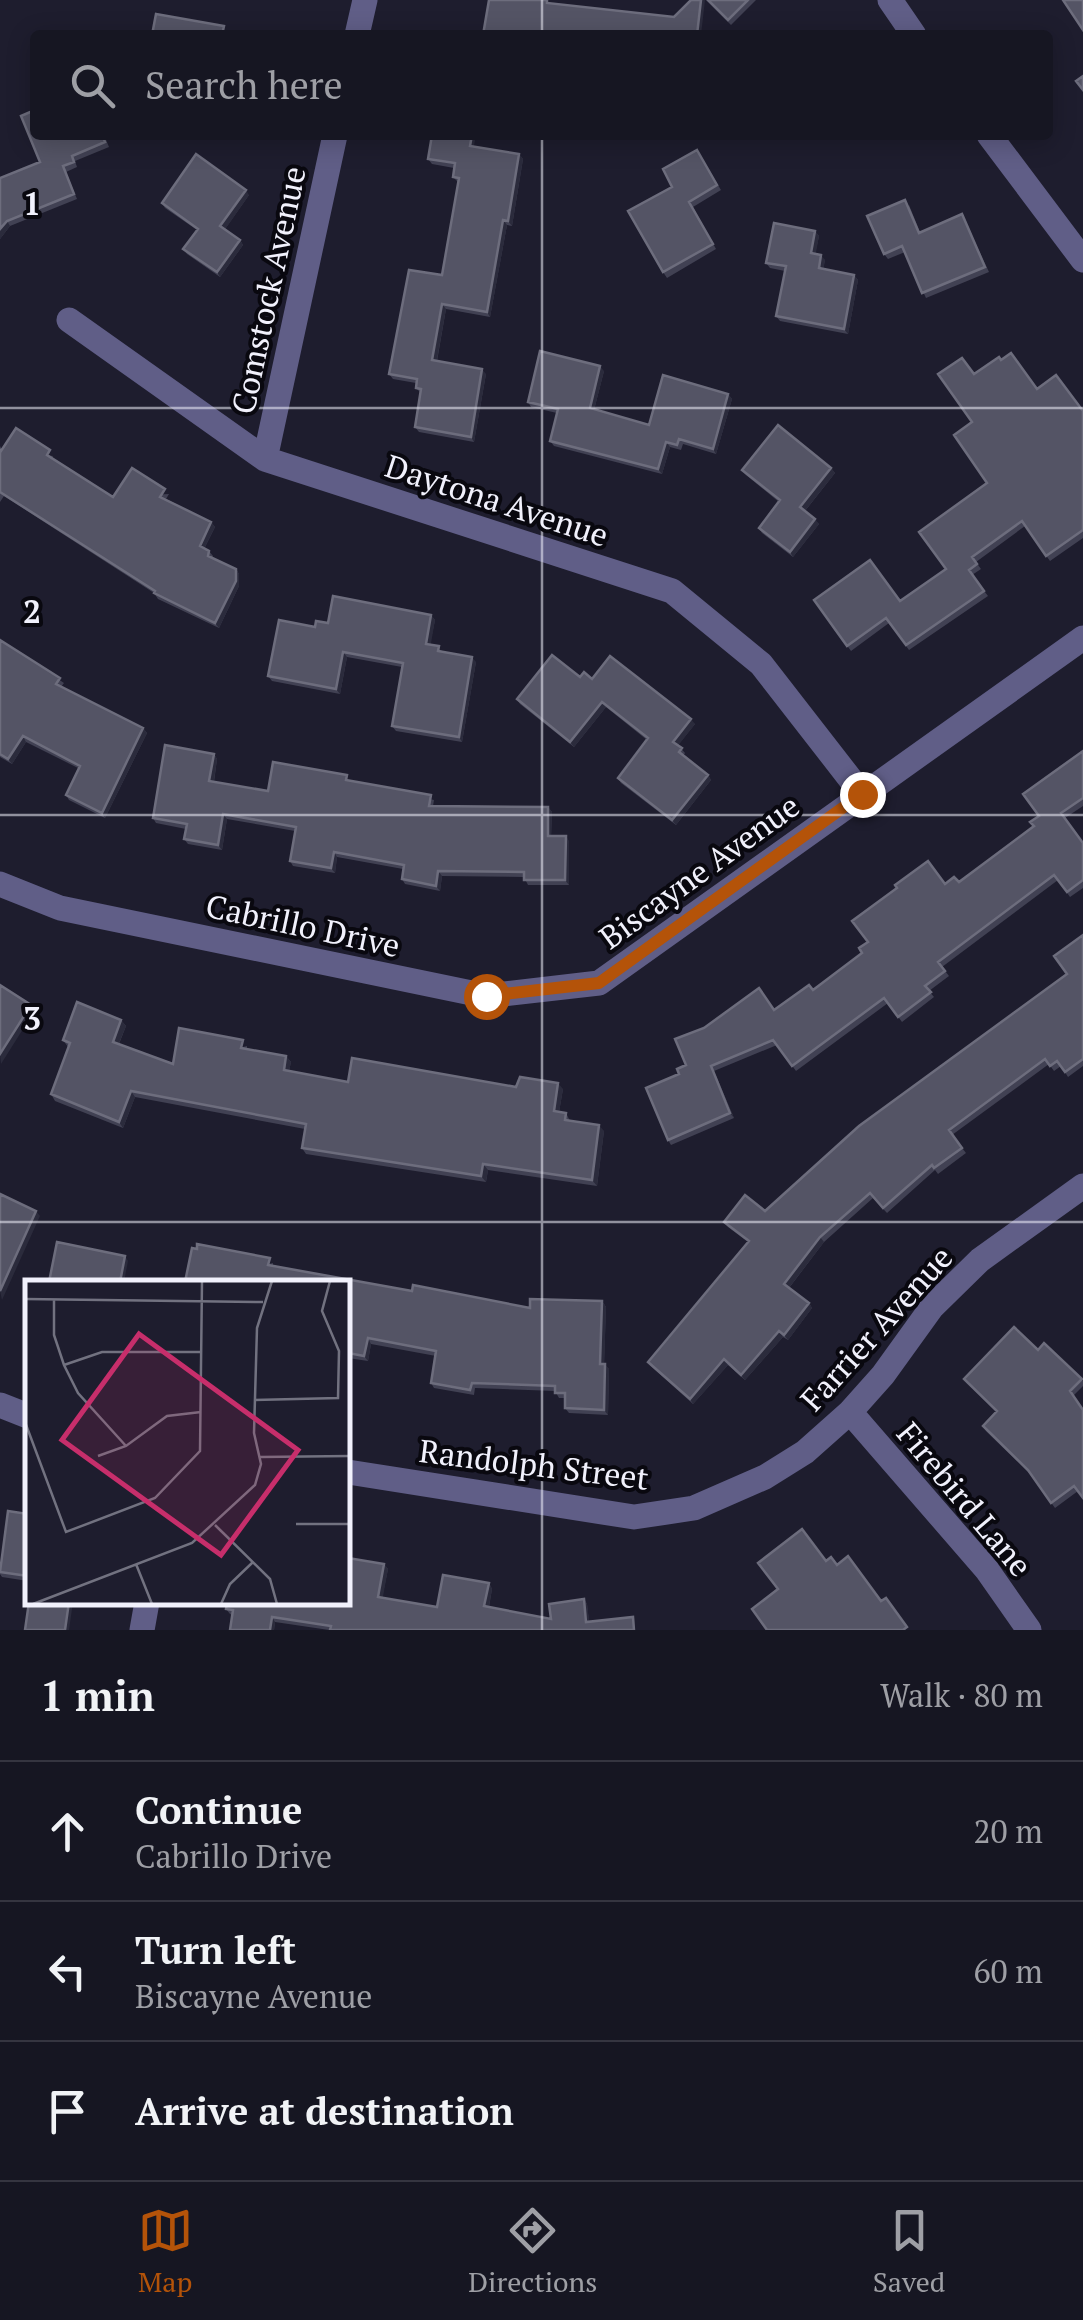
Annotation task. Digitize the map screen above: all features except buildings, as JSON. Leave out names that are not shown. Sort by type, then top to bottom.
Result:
[{"type":"street","points":[[358,30],[365,0]]},
{"type":"street","points":[[890,0],[911,30]]},
{"type":"street","name":"Comstock Avenue","points":[[265,458],[334,140]]},
{"type":"street","points":[[993,140],[1083,260]]},
{"type":"street","name":"Daytona Avenue","points":[[69,320],[265,458],[672,591],[761,664],[862,794]]},
{"type":"street","name":"Biscayne Avenue","points":[[599,983],[1083,638]]},
{"type":"street","name":"Cabrillo Drive","points":[[0,884],[60,908],[486,996],[599,983]]},
{"type":"street","name":"Farrier Avenue","points":[[765,1476],[804,1452],[850,1412],[883,1375],[932,1308],[980,1260],[1083,1186]]},
{"type":"street","points":[[0,1405],[25,1415]]},
{"type":"street","name":"Firebird Lane","points":[[850,1412],[988,1570],[1029,1630]]},
{"type":"street","name":"Randolph Street","points":[[350,1472],[634,1516],[694,1508],[765,1476]]},
{"type":"street","points":[[142,1630],[146,1605]]},
{"type":"route","points":[[486,996],[599,983],[862,794]]}]
